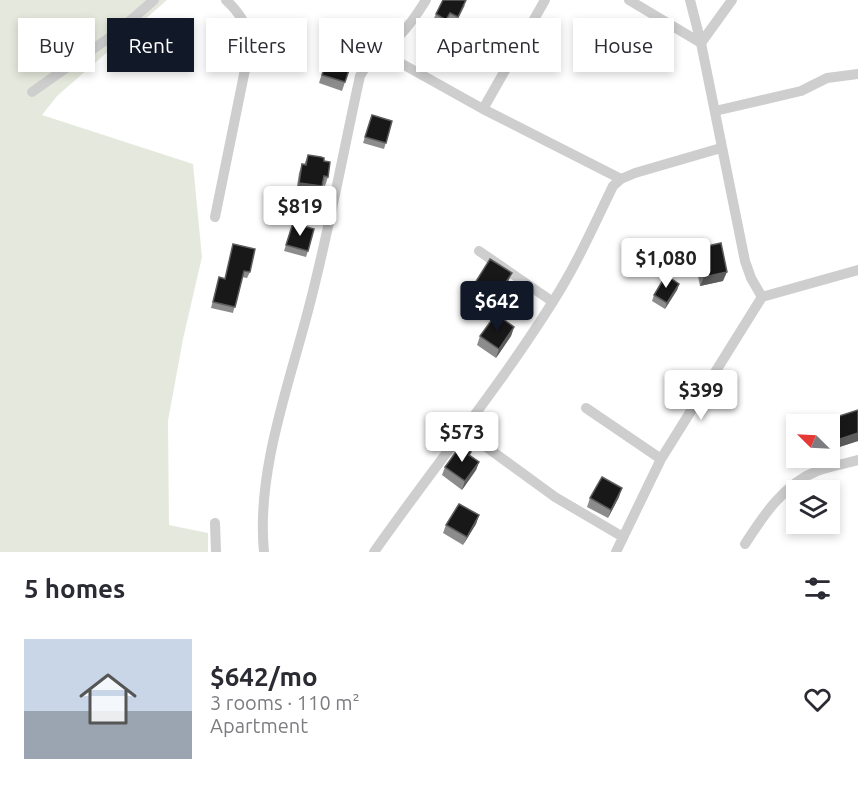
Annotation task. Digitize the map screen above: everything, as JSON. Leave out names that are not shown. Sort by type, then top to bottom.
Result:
[{"type":"street","points":[[32,92],[116,33],[154,0]]},
{"type":"street","points":[[215,217],[250,45],[248,32],[241,16],[226,0]]},
{"type":"street","points":[[404,29],[426,0]]},
{"type":"street","points":[[483,109],[545,0]]},
{"type":"street","points":[[628,0],[701,43]]},
{"type":"street","points":[[690,0],[701,43],[745,261],[750,278],[762,297]]},
{"type":"street","points":[[701,43],[732,0]]},
{"type":"street","points":[[404,65],[483,109],[621,179]]},
{"type":"street","points":[[264,552],[262,529],[266,476],[310,304],[362,72]]},
{"type":"street","points":[[715,111],[801,91],[827,78],[858,74]]},
{"type":"street","points":[[375,552],[554,302],[614,186],[621,179],[635,173],[721,148]]},
{"type":"street","points":[[479,251],[554,302]]},
{"type":"street","points":[[616,552],[661,459],[762,297],[858,270]]},
{"type":"street","points":[[586,408],[661,459]]},
{"type":"street","points":[[463,430],[555,496],[623,537]]},
{"type":"street","points":[[745,544],[757,525],[790,487],[816,471],[858,460]]},
{"type":"street","points":[[215,523],[216,552]]},
{"type":"shaded area","points":[[0,0],[167,0],[146,18],[107,18],[107,52],[95,63],[95,18],[18,18],[18,72],[84,72],[57,96],[42,115],[193,164],[202,257],[183,339],[168,421],[169,525],[208,533],[208,552],[0,552]]},
{"type":"building","points":[[443,0],[466,0],[458,17],[450,13],[447,18],[443,18],[436,14]]},
{"type":"building","points":[[323,72],[348,72],[345,82],[322,75]]},
{"type":"building","points":[[372,115],[392,121],[386,143],[365,137]]},
{"type":"building","points":[[308,155],[321,157],[324,161],[330,162],[328,177],[324,176],[322,186],[299,183],[302,164],[306,165]]},
{"type":"building","points":[[293,223],[314,229],[308,251],[286,245]]},
{"type":"building","points":[[721,243],[727,272],[704,277],[698,248]]},
{"type":"building","points":[[233,244],[255,249],[250,272],[244,271],[235,307],[213,302],[219,277],[225,279]]},
{"type":"building","points":[[490,259],[512,273],[496,297],[475,283]]},
{"type":"building","points":[[666,275],[679,284],[667,303],[654,295]]},
{"type":"building","points":[[496,314],[514,327],[499,349],[480,336]]},
{"type":"building","points":[[858,410],[858,433],[840,439],[840,416]]},
{"type":"building","points":[[461,445],[479,462],[465,481],[445,467]]},
{"type":"building","points":[[602,477],[622,488],[611,510],[590,498]]},
{"type":"building","points":[[459,504],[479,515],[467,537],[446,525]]}]
